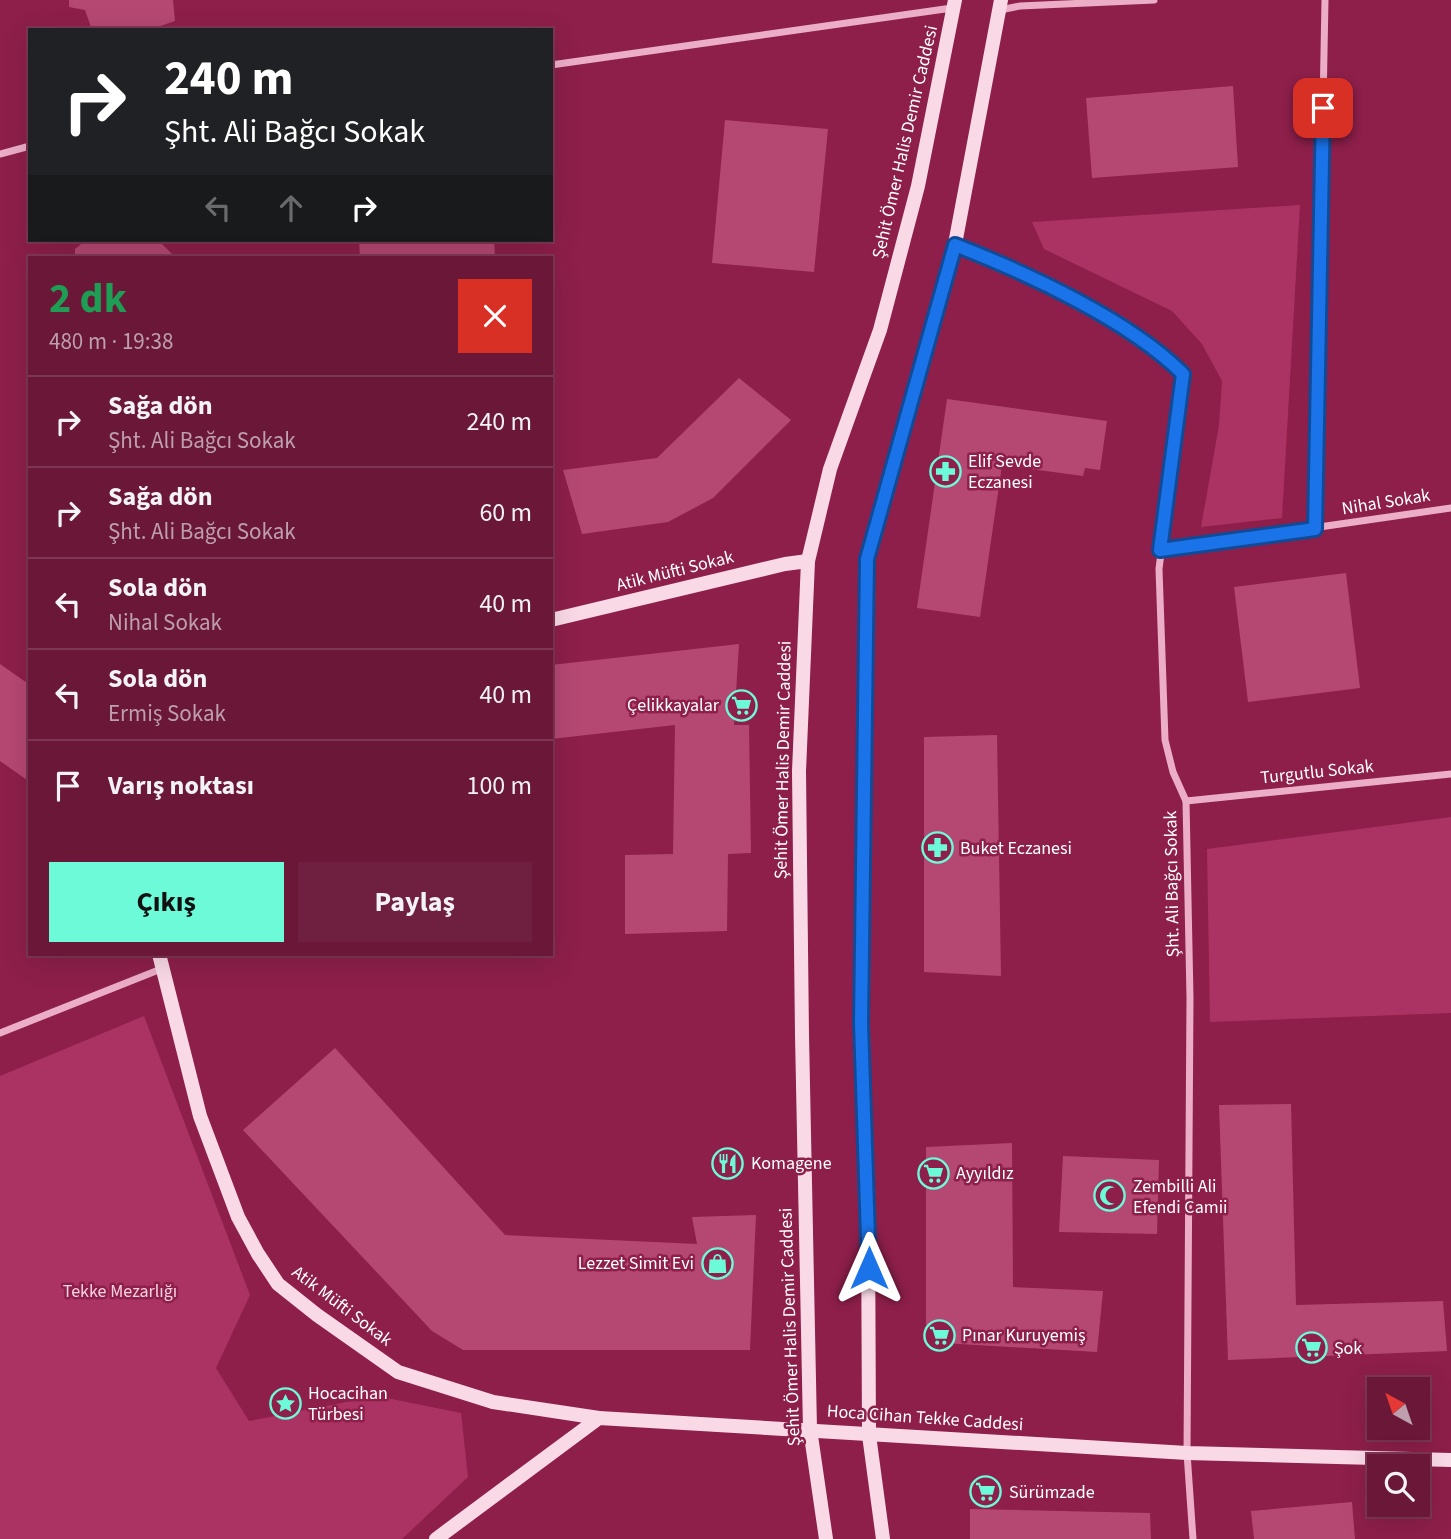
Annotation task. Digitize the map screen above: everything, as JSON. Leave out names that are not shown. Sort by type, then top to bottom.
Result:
[{"type":"main road","name":"Şehit Ömer Halis Demir Caddesi","points":[[826,1539],[810,1429],[799,771],[808,561],[830,469],[880,330],[918,186],[955,4]]},
{"type":"main road","points":[[883,1539],[869,1435],[868,1212],[861,1023],[867,559],[955,245],[1001,5]]},
{"type":"main road","name":"Atik Müfti Sokak","points":[[553,620],[785,564],[808,561]]},
{"type":"main road","name":"Atik Müfti Sokak","points":[[160,961],[200,1116],[239,1217],[258,1254],[278,1284],[398,1372],[493,1402],[599,1418]]},
{"type":"main road","points":[[436,1539],[599,1418]]},
{"type":"main road","name":"Hoca Cihan Tekke Caddesi","points":[[599,1418],[1186,1453],[1451,1460]]},
{"type":"street","points":[[1001,5],[1154,0]]},
{"type":"street","points":[[1315,529],[1325,0]]},
{"type":"street","points":[[553,65],[955,4]]},
{"type":"street","points":[[0,154],[28,147]]},
{"type":"street","name":"Şht. Ali Bağcı Sokak","points":[[955,245],[1100,313],[1158,349],[1183,374],[1160,550],[1160,661],[1165,740],[1173,772],[1186,801],[1190,998],[1186,1453],[1193,1539]]},
{"type":"street","name":"Nihal Sokak","points":[[1160,550],[1451,508]]},
{"type":"street","name":"Turgutlu Sokak","points":[[1186,801],[1451,774]]},
{"type":"street","points":[[0,1033],[160,961]]},
{"type":"green space","points":[[1300,205],[1282,518],[1201,527],[1219,425],[1222,381],[1202,344],[1172,311],[1044,249],[1032,222]]},
{"type":"green space","points":[[1451,817],[1451,1013],[1210,1022],[1207,849]]},
{"type":"green space","name":"Tekke Mezarlığı","points":[[144,1016],[250,1295],[216,1368],[249,1421],[377,1396],[461,1413],[468,1477],[402,1539],[0,1539],[0,1076]]},
{"type":"building","points":[[69,0],[173,0],[175,21],[155,28],[91,28],[85,10],[69,7]]},
{"type":"building","points":[[1233,86],[1238,167],[1092,178],[1086,98]]},
{"type":"building","points":[[725,120],[828,129],[814,272],[712,263]]},
{"type":"building","points":[[84,242],[160,242],[174,256],[75,256],[75,249]]},
{"type":"building","points":[[359,242],[494,242],[495,256],[360,256]]},
{"type":"building","points":[[739,378],[791,420],[713,498],[668,522],[582,534],[563,470],[657,458]]},
{"type":"building","points":[[947,399],[1107,421],[1100,470],[1085,468],[1083,476],[1002,465],[980,617],[917,608]]},
{"type":"building","points":[[1346,573],[1360,688],[1248,702],[1234,587]]},
{"type":"building","points":[[739,644],[734,725],[749,725],[751,853],[728,854],[727,931],[625,934],[625,855],[673,854],[675,725],[553,739],[553,665]]},
{"type":"building","points":[[0,664],[28,684],[28,781],[0,761]]},
{"type":"building","points":[[997,735],[1001,976],[924,972],[924,737]]},
{"type":"building","points":[[335,1048],[505,1235],[697,1244],[692,1217],[756,1215],[750,1350],[463,1350],[432,1331],[243,1130]]},
{"type":"building","points":[[1291,1104],[1296,1305],[1443,1301],[1447,1351],[1228,1360],[1219,1105]]},
{"type":"building","points":[[1012,1143],[1013,1287],[1103,1291],[1097,1352],[926,1342],[926,1147]]},
{"type":"building","name":"Zembilli Ali Efendi Camii","points":[[1063,1156],[1159,1160],[1157,1234],[1059,1232]]},
{"type":"building","points":[[1352,1502],[1355,1539],[1254,1539],[1251,1511]]},
{"type":"building","points":[[970,1509],[1150,1513],[1151,1539],[970,1539]]},
{"type":"place","name":"Elif Sevde Eczanesi","points":[[945,471]]},
{"type":"place","name":"Çelikkayalar","points":[[742,705]]},
{"type":"place","name":"Buket Eczanesi","points":[[937,848]]},
{"type":"place","name":"Komagene","points":[[728,1163]]},
{"type":"place","name":"Ayyıldız","points":[[933,1173]]},
{"type":"place","name":"Zembilli Ali Efendi Camii","points":[[1110,1196]]},
{"type":"place","name":"Lezzet Simit Evi","points":[[717,1263]]},
{"type":"place","name":"Pınar Kuruyemiş","points":[[939,1335]]},
{"type":"place","name":"Şok","points":[[1311,1348]]},
{"type":"place","name":"Hocacihan Türbesi","points":[[285,1403]]},
{"type":"place","name":"Sürümzade","points":[[986,1492]]},
{"type":"route","points":[[869,1268],[861,1023],[867,559],[955,245],[1100,313],[1158,349],[1183,374],[1160,550],[1315,529],[1323,108]]}]
